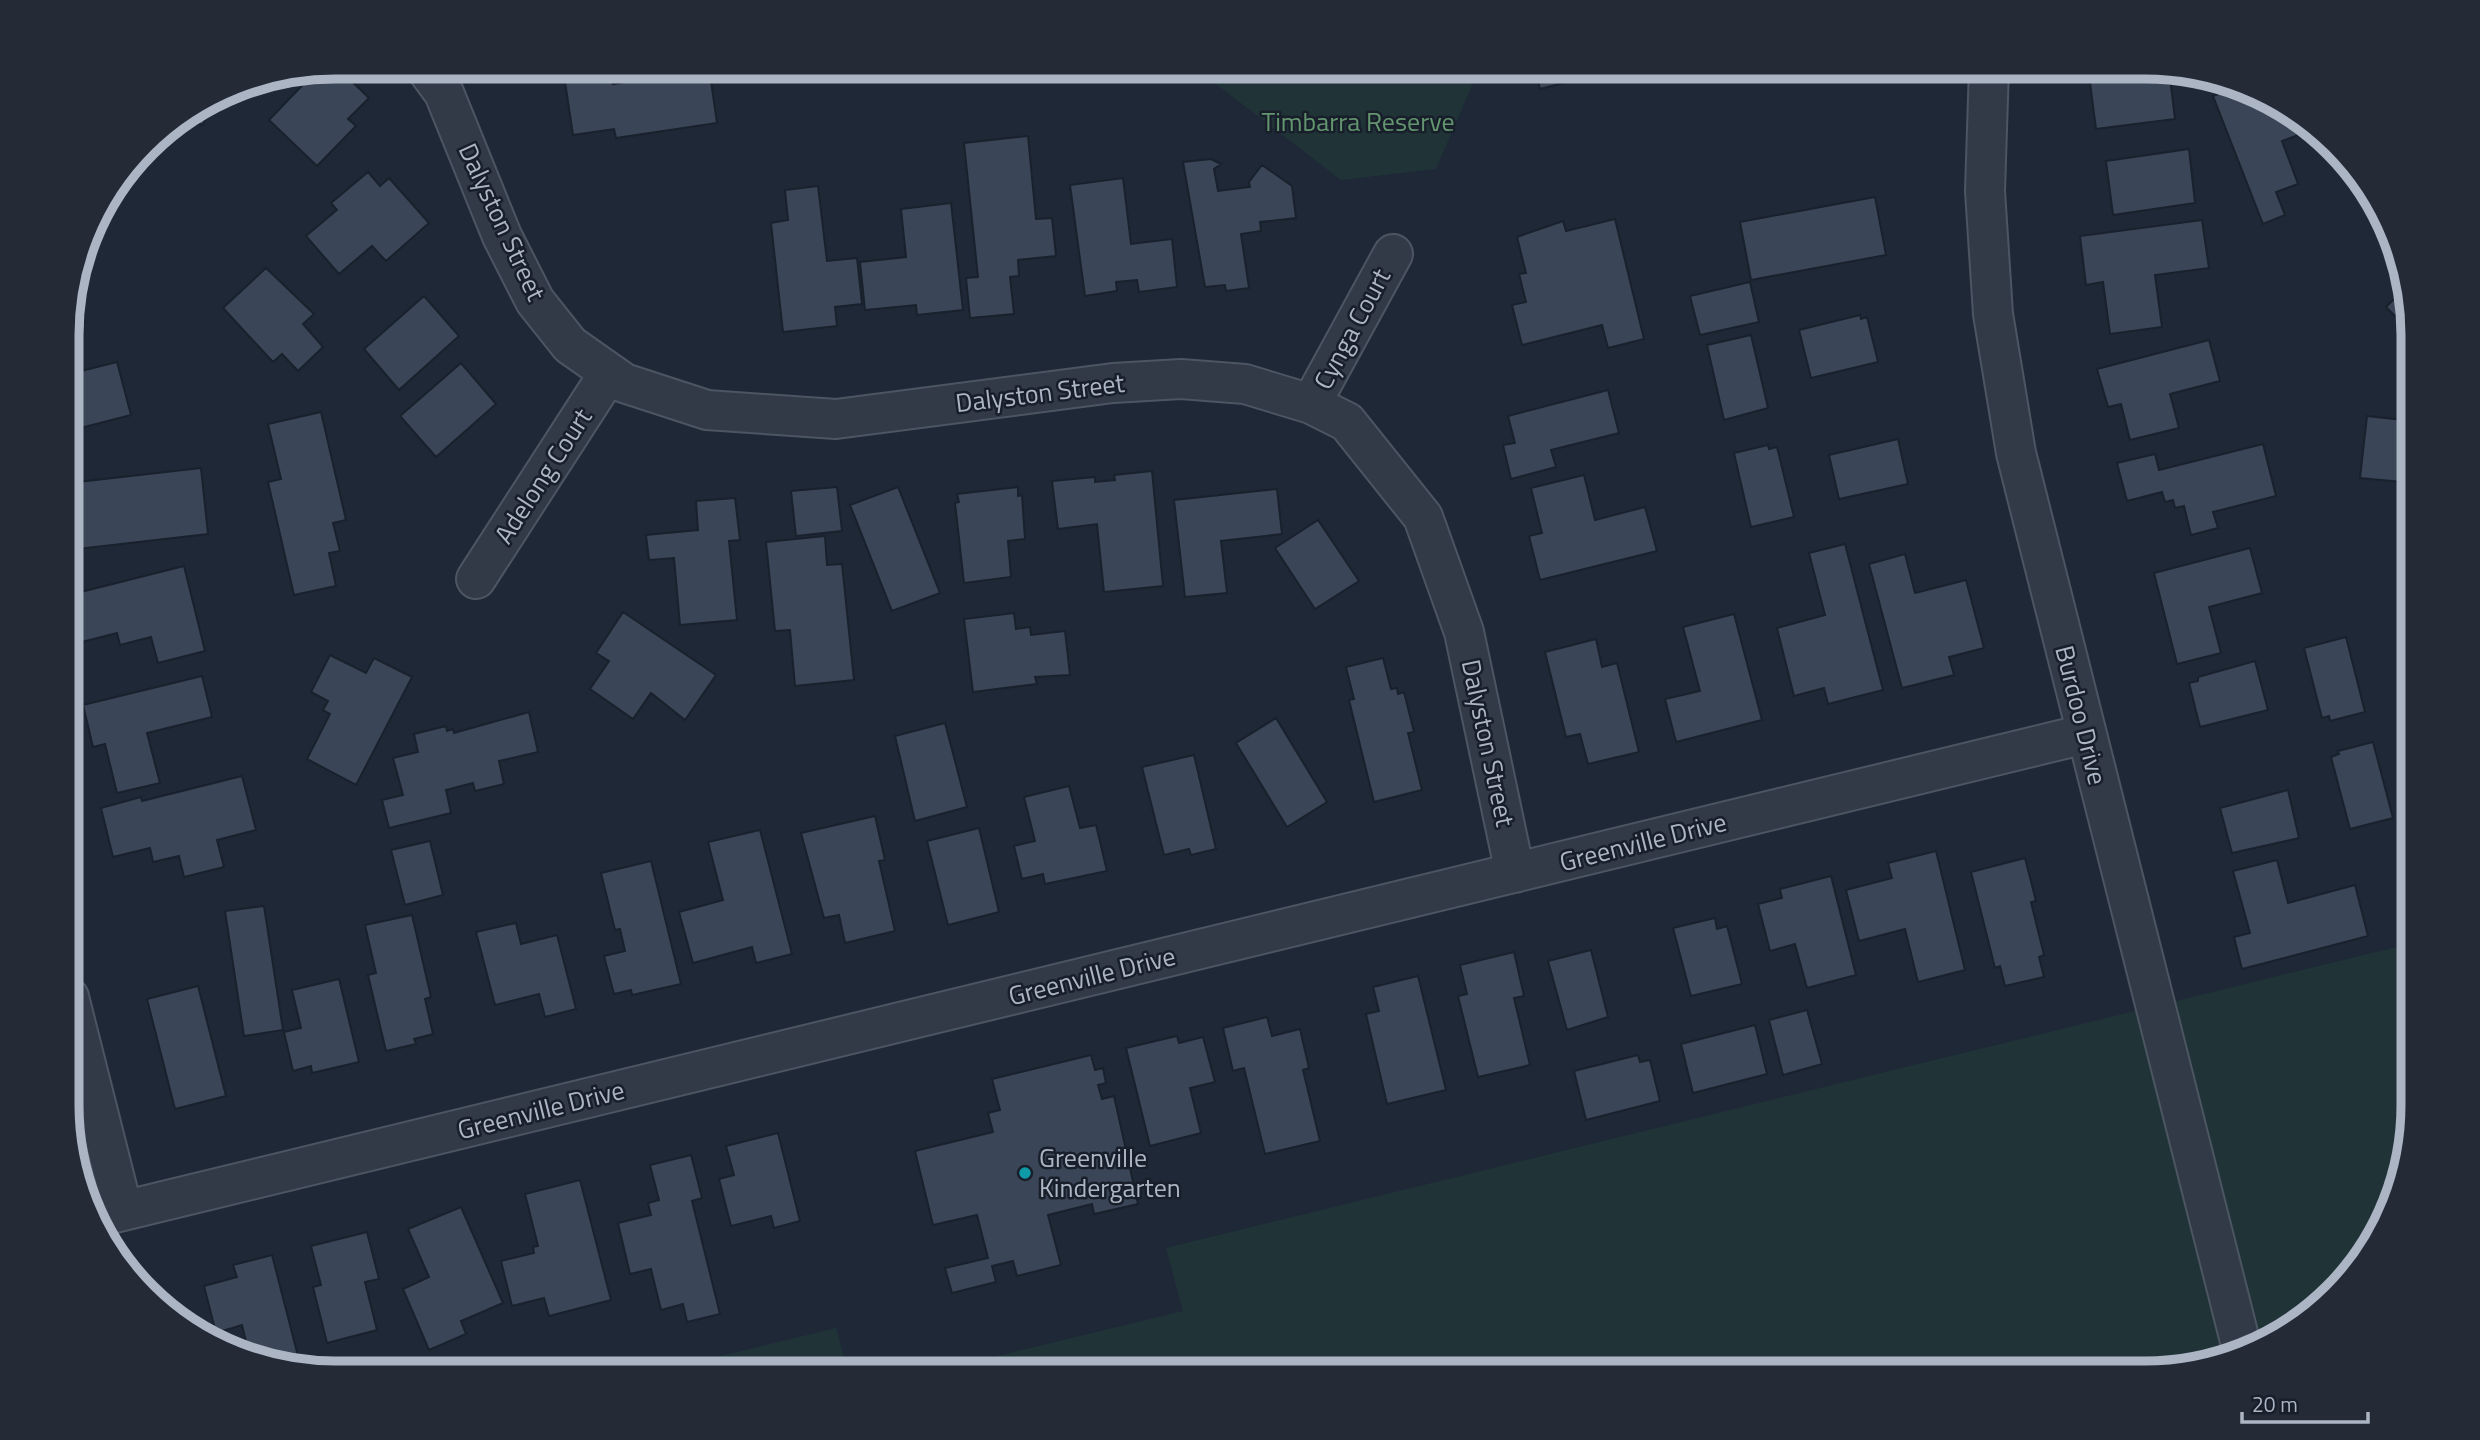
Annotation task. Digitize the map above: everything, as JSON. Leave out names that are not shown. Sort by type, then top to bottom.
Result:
[{"type":"street","name":"Dalyston Street","points":[[434,79],[443,93],[502,236],[535,301],[570,345],[624,383],[707,410],[836,419],[1113,383],[1181,379],[1245,384],[1311,404],[1347,422],[1423,517],[1464,632],[1516,873]]},
{"type":"street","name":"Burdoo Drive","points":[[1989,79],[1985,191],[1993,314],[2016,453],[2240,1343]]},
{"type":"street","name":"Cynga Court","points":[[1311,404],[1393,254]]},
{"type":"street","name":"Adelong Court","points":[[476,579],[609,373]]},
{"type":"street","name":"Greenville Drive","points":[[110,1214],[2085,734]]},
{"type":"street","points":[[79,1050],[110,1214]]},
{"type":"green space","name":"Timbarra Reserve","points":[[1210,79],[1475,79],[1436,169],[1341,180]]},
{"type":"green space","points":[[2401,946],[2401,1122],[2393,1171],[2375,1218],[2348,1261],[2314,1298],[2273,1327],[2243,1342],[2211,1353],[2162,1361],[977,1361],[1183,1311],[1166,1248]]},
{"type":"green space","points":[[836,1328],[845,1361],[700,1361]]},
{"type":"building","points":[[349,79],[369,98],[348,119],[356,126],[317,166],[269,120],[307,80]]},
{"type":"building","points":[[612,79],[613,84],[646,79],[711,79],[717,123],[616,138],[614,129],[573,135],[565,82]]},
{"type":"building","points":[[1538,79],[1570,79],[1571,81],[1540,89]]},
{"type":"building","points":[[2090,79],[2170,80],[2175,119],[2096,129]]},
{"type":"building","points":[[2225,91],[2243,98],[2273,113],[2303,133],[2282,141],[2298,184],[2276,192],[2285,215],[2263,224],[2213,96]]},
{"type":"building","points":[[207,113],[203,125],[194,122]]},
{"type":"building","points":[[1028,136],[1036,219],[1052,218],[1056,256],[1018,260],[1019,276],[1010,277],[1014,314],[970,318],[966,278],[978,277],[964,143]]},
{"type":"building","points":[[2189,149],[2195,203],[2113,215],[2106,161]]},
{"type":"building","points":[[1211,159],[1221,164],[1214,169],[1218,191],[1250,187],[1249,182],[1262,165],[1292,186],[1296,218],[1260,222],[1261,231],[1241,234],[1249,288],[1226,291],[1225,285],[1205,287],[1183,162]]},
{"type":"building","points":[[368,172],[380,186],[389,178],[429,223],[386,261],[372,246],[339,274],[306,236],[337,210],[331,203]]},
{"type":"building","points":[[1123,178],[1131,244],[1172,239],[1177,287],[1139,292],[1137,280],[1116,282],[1117,291],[1085,296],[1070,185]]},
{"type":"building","points":[[818,186],[827,261],[857,258],[862,304],[835,307],[837,326],[783,332],[771,223],[788,220],[785,190]]},
{"type":"building","points":[[1875,197],[1886,255],[1751,280],[1740,222]]},
{"type":"building","points":[[951,203],[963,310],[917,315],[916,305],[865,310],[860,262],[906,257],[901,209]]},
{"type":"building","points":[[1615,219],[1644,339],[1608,348],[1602,325],[1522,345],[1512,305],[1526,302],[1519,274],[1526,273],[1517,237],[1563,221],[1566,231]]},
{"type":"building","points":[[2202,220],[2209,268],[2155,275],[2162,327],[2110,334],[2103,282],[2086,285],[2080,236]]},
{"type":"building","points":[[266,268],[314,314],[303,324],[323,347],[298,371],[282,354],[273,362],[223,308]]},
{"type":"building","points":[[1750,282],[1759,322],[1700,335],[1690,296]]},
{"type":"building","points":[[2398,295],[2401,322],[2386,307]]},
{"type":"building","points":[[424,296],[459,336],[399,390],[364,349]]},
{"type":"building","points":[[81,304],[85,322],[79,324]]},
{"type":"building","points":[[1860,315],[1861,319],[1867,317],[1878,362],[1811,378],[1799,330]]},
{"type":"building","points":[[1751,335],[1768,408],[1724,420],[1707,345]]},
{"type":"building","points":[[2209,340],[2220,381],[2170,394],[2179,428],[2130,440],[2121,404],[2108,407],[2097,369]]},
{"type":"building","points":[[117,362],[131,415],[79,428],[79,372]]},
{"type":"building","points":[[461,363],[496,404],[436,457],[400,416]]},
{"type":"building","points":[[1608,390],[1619,433],[1551,450],[1556,467],[1511,479],[1503,445],[1515,443],[1508,416]]},
{"type":"building","points":[[321,412],[346,520],[333,523],[340,551],[329,553],[336,586],[294,595],[268,482],[281,479],[268,424]]},
{"type":"building","points":[[2367,416],[2401,420],[2401,482],[2360,478]]},
{"type":"building","points":[[1898,439],[1908,484],[1839,499],[1829,455]]},
{"type":"building","points":[[2263,444],[2276,496],[2213,512],[2218,528],[2191,535],[2184,506],[2175,508],[2173,500],[2165,502],[2162,492],[2127,501],[2117,463],[2155,454],[2159,470]]},
{"type":"building","points":[[1768,445],[1769,449],[1777,447],[1794,517],[1751,527],[1734,453]]},
{"type":"building","points":[[201,468],[208,534],[79,549],[79,482]]},
{"type":"building","points":[[1152,471],[1163,586],[1104,592],[1097,524],[1058,529],[1052,481],[1095,477],[1095,482],[1115,480],[1114,475]]},
{"type":"building","points":[[1584,475],[1595,520],[1645,507],[1657,551],[1540,580],[1529,536],[1542,533],[1531,488]]},
{"type":"building","points":[[837,487],[842,531],[796,536],[791,491]]},
{"type":"building","points":[[898,487],[940,593],[892,611],[850,505]]},
{"type":"building","points":[[1018,487],[1018,496],[1022,495],[1025,539],[1008,541],[1011,577],[964,583],[955,503],[959,502],[957,494]]},
{"type":"building","points":[[1277,489],[1282,534],[1221,541],[1227,593],[1185,597],[1174,500]]},
{"type":"building","points":[[735,498],[740,540],[729,541],[737,620],[680,625],[674,558],[649,560],[646,535],[698,530],[696,501]]},
{"type":"building","points":[[1318,520],[1359,581],[1315,609],[1275,548]]},
{"type":"building","points":[[825,536],[827,565],[842,564],[854,680],[795,686],[790,630],[775,631],[766,542]]},
{"type":"building","points":[[1845,544],[1883,690],[1828,704],[1824,688],[1794,696],[1777,628],[1825,615],[1809,553]]},
{"type":"building","points":[[2250,548],[2262,593],[2209,607],[2221,653],[2177,664],[2154,573]]},
{"type":"building","points":[[1905,554],[1915,593],[1966,580],[1984,648],[1949,657],[1954,675],[1902,688],[1869,564]]},
{"type":"building","points":[[184,566],[205,651],[158,663],[151,637],[120,645],[117,633],[79,643],[79,592]]},
{"type":"building","points":[[623,612],[716,675],[685,720],[651,693],[633,719],[590,689],[609,661],[596,653]]},
{"type":"building","points":[[1014,613],[1016,629],[1030,627],[1031,635],[1065,631],[1070,675],[1035,677],[1037,684],[973,692],[964,619]]},
{"type":"building","points":[[1734,614],[1762,720],[1676,742],[1665,699],[1700,691],[1683,627]]},
{"type":"building","points":[[2346,637],[2365,712],[2330,721],[2329,716],[2322,718],[2304,648]]},
{"type":"building","points":[[1596,639],[1602,667],[1617,663],[1639,752],[1588,764],[1580,734],[1566,737],[1545,652]]},
{"type":"building","points":[[330,655],[366,673],[374,658],[412,677],[356,785],[307,759],[330,714],[323,710],[328,701],[311,692]]},
{"type":"building","points":[[1383,658],[1391,689],[1397,688],[1398,694],[1404,692],[1414,732],[1408,733],[1422,790],[1374,802],[1349,700],[1354,699],[1346,667]]},
{"type":"building","points":[[2255,661],[2268,710],[2200,727],[2189,683],[2198,681],[2198,677]]},
{"type":"building","points":[[202,676],[212,717],[147,733],[160,783],[117,793],[105,744],[93,747],[83,705]]},
{"type":"building","points":[[529,712],[538,752],[499,761],[504,784],[475,791],[473,783],[446,790],[451,813],[389,828],[382,800],[403,795],[393,758],[418,752],[414,734],[446,726],[447,731],[453,729],[454,733]]},
{"type":"building","points":[[1276,718],[1327,802],[1287,827],[1236,743]]},
{"type":"building","points":[[945,723],[967,807],[915,821],[895,736]]},
{"type":"building","points":[[2373,742],[2393,818],[2350,829],[2331,757],[2339,754],[2338,751]]},
{"type":"building","points":[[1194,755],[1216,849],[1191,855],[1189,849],[1164,855],[1142,767]]},
{"type":"building","points":[[242,776],[256,830],[217,840],[224,867],[184,877],[179,856],[153,862],[150,848],[113,857],[101,808],[141,797],[142,801]]},
{"type":"building","points":[[1069,786],[1080,828],[1096,825],[1107,871],[1045,884],[1043,874],[1022,879],[1014,846],[1035,841],[1024,797]]},
{"type":"building","points":[[2288,790],[2299,838],[2232,853],[2220,808]]},
{"type":"building","points":[[875,816],[885,860],[879,861],[895,931],[845,943],[839,915],[824,918],[801,833]]},
{"type":"building","points":[[979,828],[999,912],[948,925],[927,841]]},
{"type":"building","points":[[760,830],[792,954],[756,963],[752,947],[693,963],[679,912],[723,900],[708,842]]},
{"type":"building","points":[[430,841],[443,895],[405,905],[391,850]]},
{"type":"building","points":[[1936,851],[1965,970],[1918,982],[1905,929],[1859,941],[1846,890],[1892,878],[1888,863]]},
{"type":"building","points":[[2025,858],[2036,901],[2031,902],[2044,955],[2039,957],[2044,977],[2005,986],[2000,966],[1995,968],[1971,872]]},
{"type":"building","points":[[2277,860],[2288,903],[2355,885],[2368,936],[2242,969],[2234,937],[2250,933],[2233,871]]},
{"type":"building","points":[[651,861],[681,984],[632,995],[631,990],[614,994],[604,956],[625,951],[620,929],[615,930],[601,873]]},
{"type":"building","points":[[1831,876],[1856,975],[1807,988],[1795,944],[1770,951],[1758,904],[1782,898],[1780,889]]},
{"type":"building","points":[[264,906],[283,1030],[244,1036],[225,911]]},
{"type":"building","points":[[412,915],[431,997],[425,999],[433,1034],[414,1039],[416,1044],[386,1051],[368,975],[376,973],[365,925]]},
{"type":"building","points":[[1715,918],[1717,929],[1727,926],[1742,984],[1691,996],[1673,928]]},
{"type":"building","points":[[516,923],[521,944],[557,935],[576,1009],[545,1017],[539,994],[495,1005],[476,932]]},
{"type":"building","points":[[1591,950],[1608,1017],[1567,1030],[1548,961]]},
{"type":"building","points":[[1514,952],[1524,996],[1514,998],[1530,1065],[1478,1077],[1458,996],[1467,994],[1460,965]]},
{"type":"building","points":[[1418,976],[1446,1090],[1387,1104],[1366,1014],[1379,1011],[1373,987]]},
{"type":"building","points":[[339,979],[359,1062],[312,1073],[311,1066],[293,1071],[284,1032],[301,1028],[292,990]]},
{"type":"building","points":[[198,986],[226,1096],[175,1109],[147,999]]},
{"type":"building","points":[[1807,1010],[1822,1064],[1783,1075],[1769,1020]]},
{"type":"building","points":[[1267,1017],[1272,1036],[1300,1029],[1309,1068],[1303,1070],[1320,1141],[1265,1154],[1244,1068],[1233,1071],[1223,1028]]},
{"type":"building","points":[[1755,1025],[1767,1074],[1693,1093],[1681,1044]]},
{"type":"building","points":[[1177,1036],[1179,1043],[1203,1037],[1215,1082],[1190,1088],[1201,1133],[1150,1146],[1126,1048]]},
{"type":"building","name":"Greenville Kindergarten","points":[[1091,1055],[1095,1070],[1103,1068],[1106,1083],[1098,1085],[1102,1099],[1114,1096],[1138,1204],[1094,1214],[1092,1204],[1048,1215],[1061,1265],[1017,1276],[1013,1261],[992,1266],[996,1282],[952,1293],[945,1268],[988,1258],[977,1215],[933,1225],[915,1151],[993,1132],[988,1113],[1000,1110],[992,1079]]},
{"type":"building","points":[[1638,1055],[1640,1062],[1650,1060],[1660,1101],[1586,1120],[1574,1071]]},
{"type":"building","points":[[778,1133],[800,1221],[774,1228],[771,1216],[731,1226],[719,1179],[734,1175],[726,1146]]},
{"type":"building","points":[[691,1155],[702,1198],[692,1201],[720,1314],[687,1322],[683,1304],[661,1310],[651,1269],[630,1274],[618,1223],[651,1215],[648,1203],[659,1200],[650,1165]]},
{"type":"building","points":[[580,1180],[611,1300],[549,1316],[544,1298],[512,1306],[501,1261],[534,1253],[533,1247],[538,1246],[525,1194]]},
{"type":"building","points":[[461,1207],[503,1303],[461,1321],[466,1334],[429,1350],[403,1289],[429,1277],[408,1229]]},
{"type":"building","points":[[367,1232],[379,1279],[365,1282],[377,1330],[327,1343],[313,1287],[321,1285],[311,1246]]},
{"type":"building","points":[[272,1255],[299,1358],[247,1346],[242,1325],[216,1332],[204,1286],[237,1277],[233,1265]]},
{"type":"place","name":"Greenville Kindergarten","points":[[1025,1173]]}]
